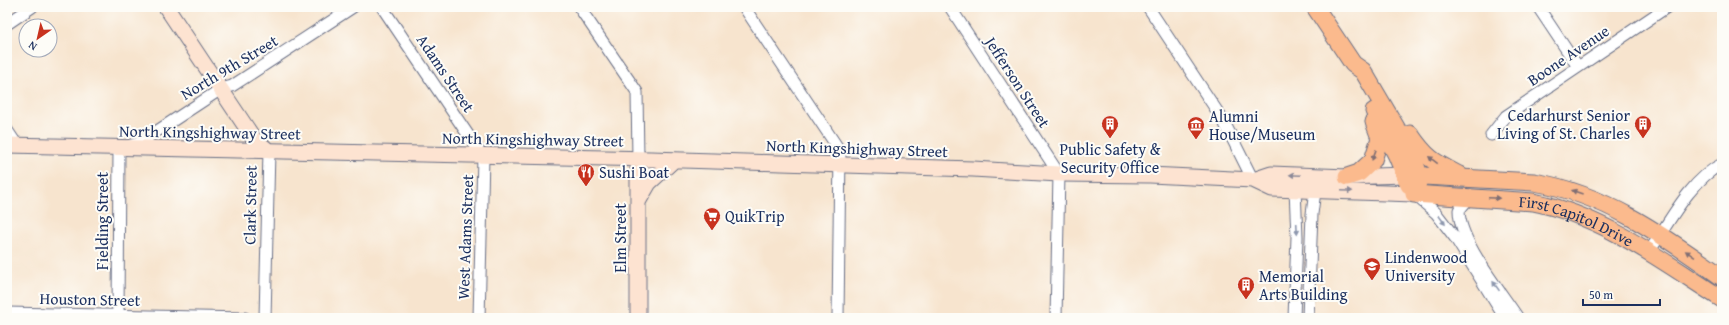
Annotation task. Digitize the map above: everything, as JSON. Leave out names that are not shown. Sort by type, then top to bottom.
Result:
[{"type":"main road","name":"Clark Street","points":[[166,7],[254,139],[269,151]]},
{"type":"main road","points":[[1253,180],[1272,189],[1414,194],[1411,153],[1358,67],[1314,7]]},
{"type":"main road","points":[[1358,67],[1356,75],[1397,156],[1412,176]]},
{"type":"main road","points":[[1358,67],[1378,84],[1422,151],[1432,161],[1467,179]]},
{"type":"main road","points":[[1347,177],[1359,173],[1373,160],[1380,138],[1364,91]]},
{"type":"main road","name":"North Kingshighway Street","points":[[12,145],[674,160],[973,169],[1059,174],[1150,175],[1253,180]]},
{"type":"main road","name":"Elm Street","points":[[638,159],[638,318]]},
{"type":"main road","points":[[638,203],[649,183],[674,160]]},
{"type":"main road","points":[[1253,180],[1271,174],[1347,177],[1412,176]]},
{"type":"main road","name":"First Capitol Drive","points":[[1412,176],[1534,182],[1555,185],[1580,193],[1630,215],[1661,234],[1722,277]]},
{"type":"main road","name":"First Capitol Drive","points":[[1414,194],[1533,202],[1578,214],[1624,236],[1722,299]]},
{"type":"street","points":[[7,24],[32,7]]},
{"type":"street","name":"North 9th Street","points":[[119,148],[139,143],[221,89],[232,86],[353,7]]},
{"type":"street","name":"Adams Street","points":[[382,7],[483,156]]},
{"type":"street","points":[[578,7],[637,92],[638,159]]},
{"type":"street","points":[[744,7],[840,151],[838,318]]},
{"type":"street","name":"Jefferson Street","points":[[950,7],[1059,174]]},
{"type":"street","points":[[1148,7],[1223,120],[1253,180]]},
{"type":"street","points":[[1538,7],[1578,67]]},
{"type":"street","name":"Boone Avenue","points":[[1491,135],[1506,116],[1667,7]]},
{"type":"street","points":[[7,130],[12,145]]},
{"type":"street","name":"Fielding Street","points":[[118,317],[119,148]]},
{"type":"street","name":"Clark Street","points":[[265,318],[269,151]]},
{"type":"street","name":"West Adams Street","points":[[479,318],[483,156]]},
{"type":"street","points":[[1649,252],[1694,185],[1713,168],[1722,164]]},
{"type":"street","points":[[1056,318],[1059,174]]},
{"type":"street","points":[[1294,318],[1297,238],[1295,190]]},
{"type":"street","points":[[1308,318],[1312,214],[1316,190]]},
{"type":"street","points":[[1414,194],[1436,212],[1456,239],[1505,318]]},
{"type":"street","points":[[1470,197],[1459,210],[1460,226],[1473,251],[1518,318]]},
{"type":"street","name":"Houston Street","points":[[7,313],[118,317],[245,318]]},
{"type":"place","name":"Public Safety & Security Office","points":[[1110,139]]},
{"type":"place","name":"Cedarhurst Senior Living of St. Charles","points":[[1643,139]]},
{"type":"place","name":"Alumni House/Museum","points":[[1196,140]]},
{"type":"place","name":"Sushi Boat","points":[[586,187]]},
{"type":"place","name":"QuikTrip","points":[[712,231]]},
{"type":"place","name":"Lindenwood University","points":[[1372,281]]},
{"type":"place","name":"Memorial Arts Building","points":[[1246,300]]}]
